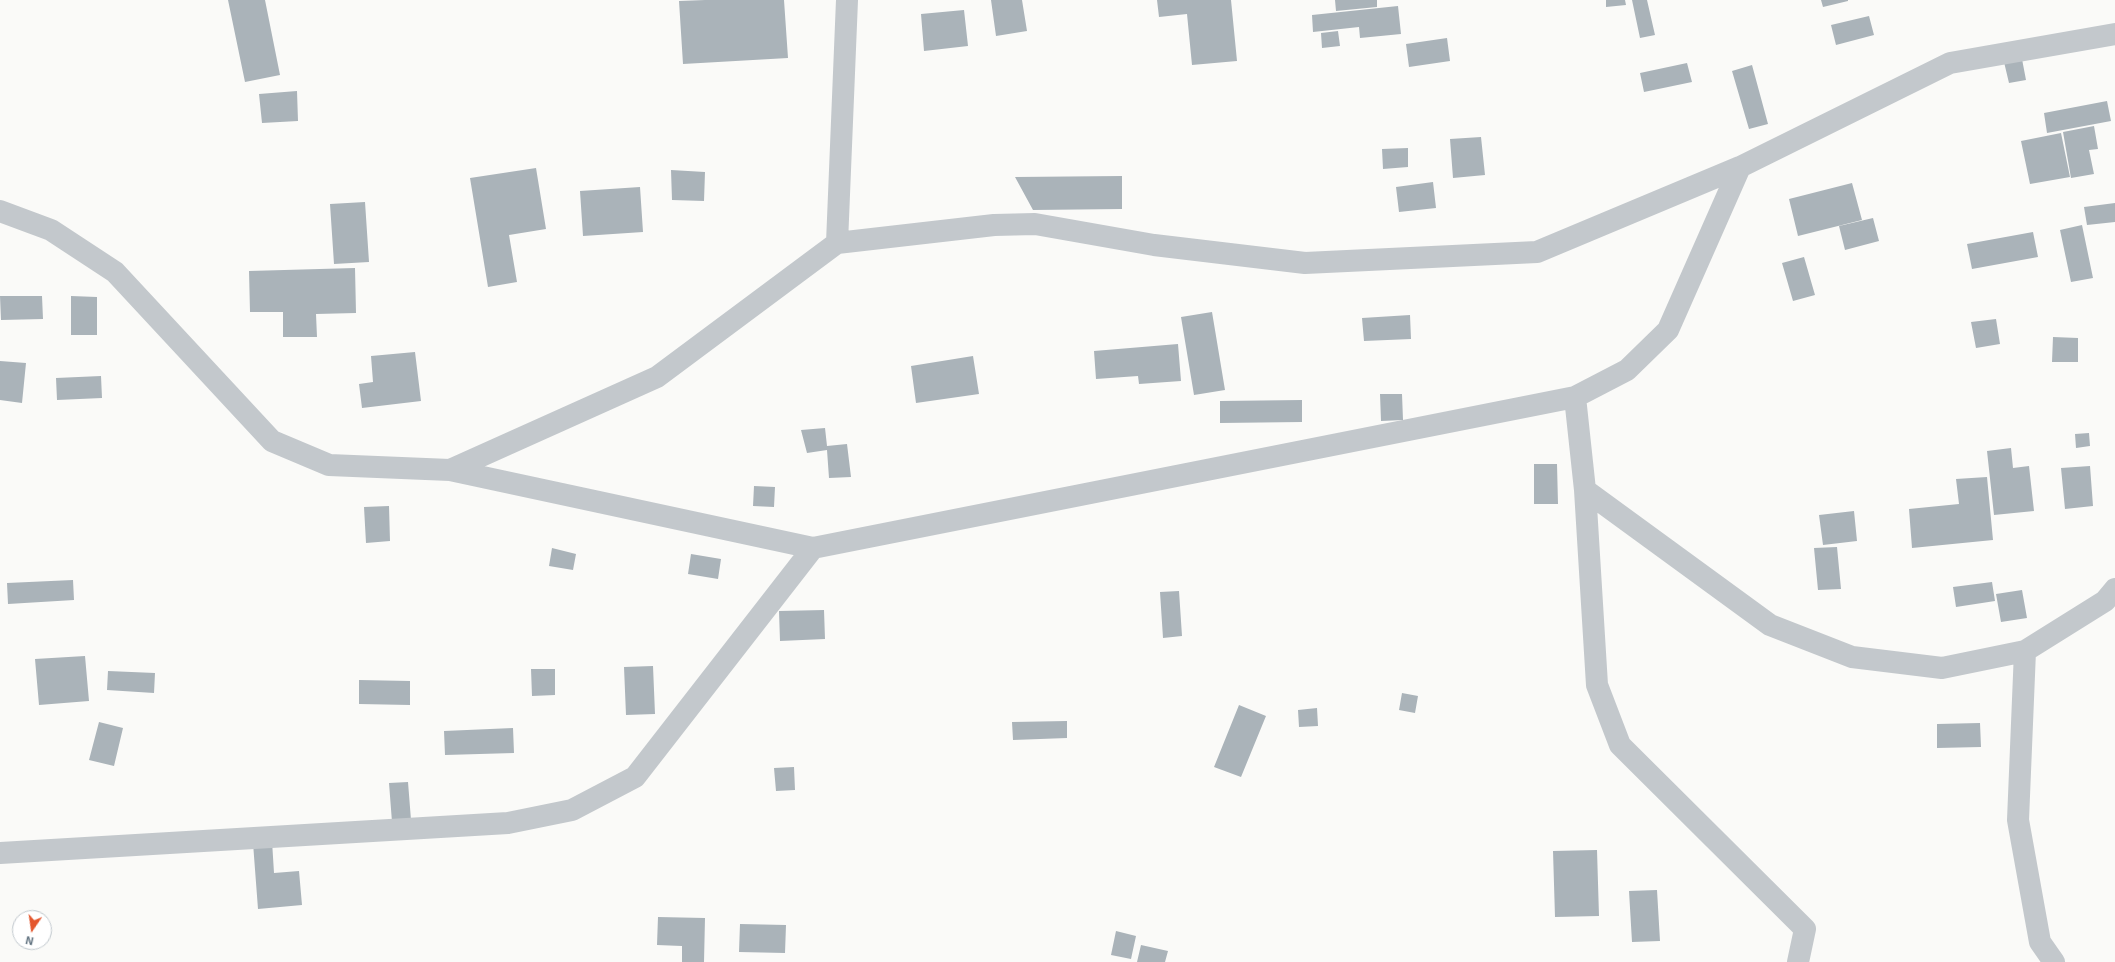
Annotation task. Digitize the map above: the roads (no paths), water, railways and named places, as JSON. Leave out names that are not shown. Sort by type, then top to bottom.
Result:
[{"type":"street","points":[[837,243],[847,0]]},
{"type":"street","points":[[450,470],[657,377],[837,243],[994,225],[1035,224],[1154,245],[1305,263],[1536,252],[1740,167],[1950,63],[2115,34]]},
{"type":"street","points":[[0,211],[51,230],[114,272],[272,441],[329,465],[450,470],[813,548],[1575,397],[1627,370],[1668,330],[1740,167]]},
{"type":"street","points":[[1575,397],[1586,490],[1597,685],[1620,745],[1805,929],[1798,962]]},
{"type":"street","points":[[1586,490],[1770,625],[1852,657],[1942,668],[2025,651],[2106,601],[2115,589]]},
{"type":"street","points":[[0,853],[508,823],[572,810],[635,777],[813,548]]},
{"type":"street","points":[[2025,651],[2018,820],[2040,942],[2054,962]]}]
